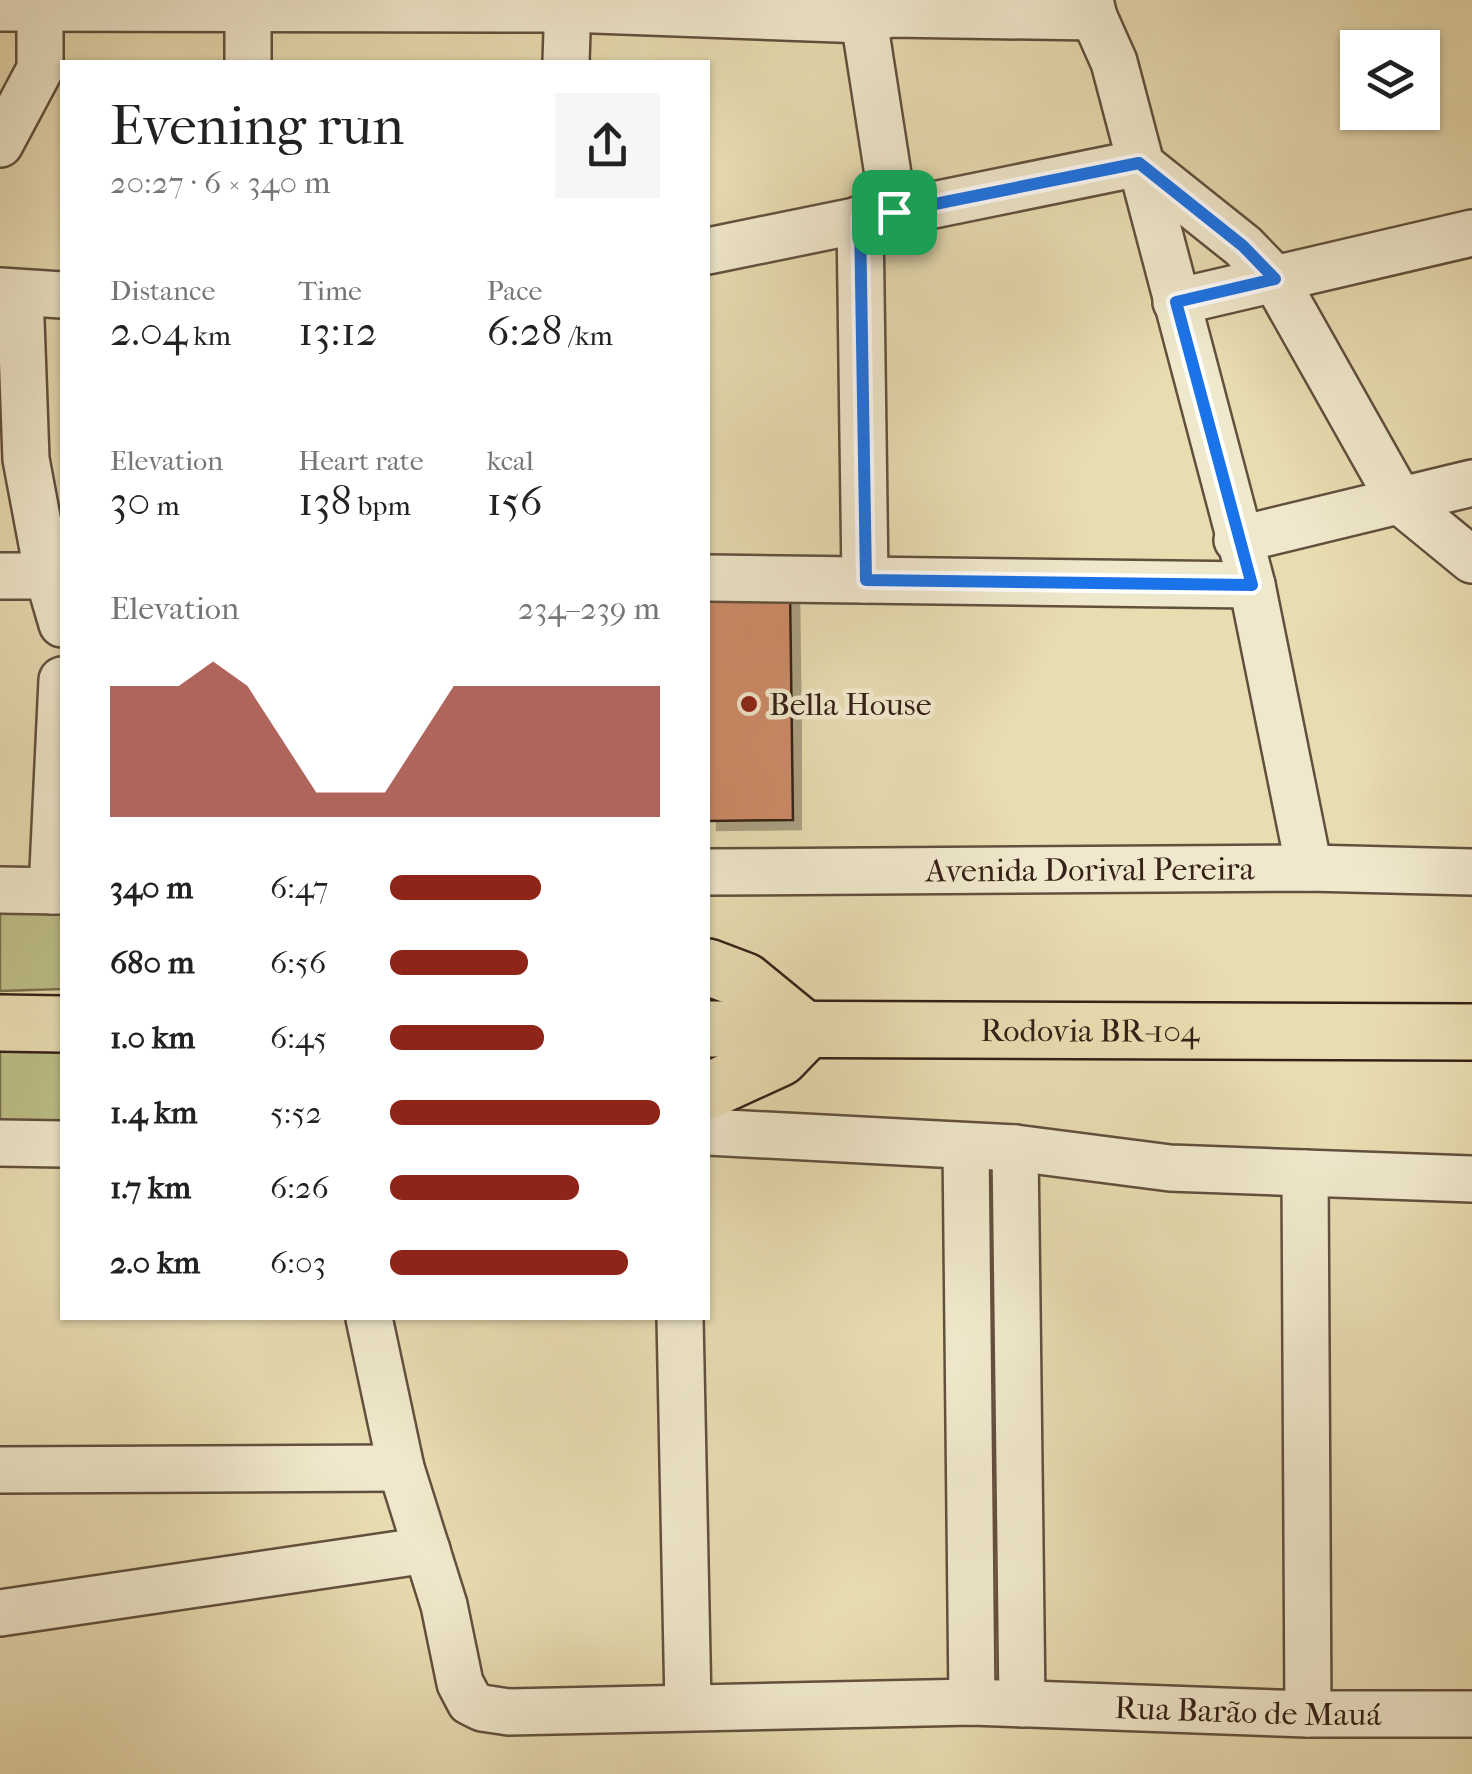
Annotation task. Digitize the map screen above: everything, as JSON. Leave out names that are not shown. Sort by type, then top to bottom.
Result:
[{"type":"highway","points":[[710,968],[745,981],[806,1031],[780,1058],[710,1091]]},
{"type":"highway","points":[[0,1024],[60,1024]]},
{"type":"highway","name":"Rodovia BR-104","points":[[710,1030],[1472,1032]]},
{"type":"street","points":[[566,60],[568,4]]},
{"type":"street","points":[[0,144],[40,69],[20,8],[568,4],[881,12],[1092,9],[1114,62],[1252,585],[1309,868]]},
{"type":"street","points":[[248,8],[248,60]]},
{"type":"street","points":[[866,580],[881,12]]},
{"type":"street","points":[[710,251],[1139,163]]},
{"type":"street","points":[[1139,163],[1243,246],[1275,279],[1400,501],[1472,560]]},
{"type":"street","points":[[1176,302],[1472,233]]},
{"type":"street","points":[[28,293],[26,459],[60,610]]},
{"type":"street","points":[[1238,540],[1472,483]]},
{"type":"street","points":[[0,576],[55,576]]},
{"type":"street","points":[[710,578],[1252,585]]},
{"type":"street","points":[[0,890],[57,891],[60,764]]},
{"type":"street","name":"Avenida Dorival Pereira","points":[[710,872],[1309,868],[1472,872]]},
{"type":"street","points":[[710,1132],[1015,1148],[1170,1168],[1472,1179]]},
{"type":"street","points":[[0,1144],[60,1144]]},
{"type":"street","points":[[966,1146],[972,1702]]},
{"type":"street","points":[[1015,1148],[1022,1704]]},
{"type":"street","points":[[1305,1173],[1308,1714]]},
{"type":"street","points":[[0,1614],[427,1550],[401,1468],[369,1320]]},
{"type":"street","points":[[680,1320],[688,1705]]},
{"type":"street","points":[[0,1470],[401,1468]]},
{"type":"street","name":"Rua Barão de Mauá","points":[[427,1550],[444,1604],[460,1683],[470,1702],[482,1708],[509,1712],[688,1705],[972,1702],[1308,1714],[1472,1714]]},
{"type":"green space","points":[[0,907],[60,909],[60,989],[0,991]]},
{"type":"green space","points":[[0,1050],[60,1051],[60,1121],[0,1122]]},
{"type":"building","name":"Bella House","points":[[710,588],[790,588],[793,820],[710,821]]},
{"type":"place","name":"Bella House","points":[[749,704]]},
{"type":"route","points":[[1139,163],[1243,246],[1275,279],[1176,302],[1252,585],[866,580],[860,219],[894,212],[1139,163]]}]
